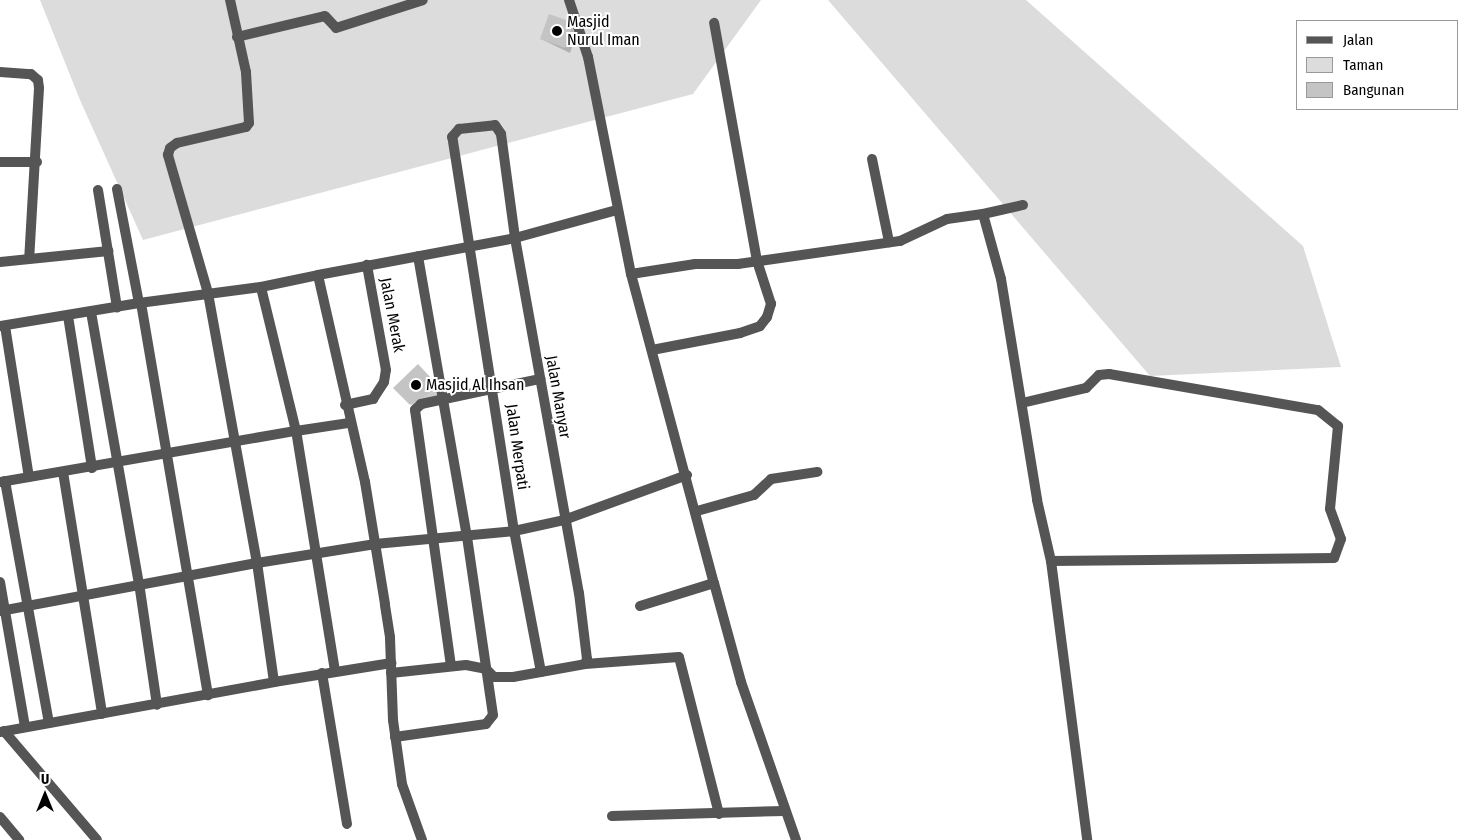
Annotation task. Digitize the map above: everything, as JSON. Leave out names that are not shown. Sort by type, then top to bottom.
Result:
[{"type":"street","points":[[230,0],[246,72],[249,123],[246,127],[178,143],[170,148],[168,155],[208,293],[257,563],[274,682]]},
{"type":"street","points":[[237,36],[325,16],[336,28],[423,0]]},
{"type":"street","points":[[570,0],[588,57],[630,274],[697,511],[714,583],[742,682],[784,811],[796,840]]},
{"type":"street","points":[[652,350],[740,333],[760,326],[767,317],[771,304],[757,261],[714,23]]},
{"type":"street","points":[[0,72],[31,74],[38,80],[37,162],[29,259]]},
{"type":"street","name":"Jalan Merpati","points":[[501,134],[495,125],[459,129],[452,137],[514,531],[541,672]]},
{"type":"street","name":"Jalan Manyar","points":[[501,134],[515,238],[578,593],[587,658],[585,664]]},
{"type":"street","points":[[872,160],[889,242]]},
{"type":"street","points":[[0,162],[37,162]]},
{"type":"street","points":[[117,189],[140,302],[190,575],[208,695]]},
{"type":"street","points":[[98,190],[118,307]]},
{"type":"street","points":[[630,274],[695,264],[757,261],[889,242],[911,238],[947,219],[983,214],[1022,205]]},
{"type":"street","points":[[29,478],[2,326],[140,302],[261,287],[367,265],[515,238],[617,210]]},
{"type":"street","points":[[983,214],[1001,280],[1037,500],[1051,561],[1088,840]]},
{"type":"street","points":[[0,262],[108,251]]},
{"type":"street","points":[[394,737],[486,724],[491,721],[486,669],[467,537],[445,401],[418,256]]},
{"type":"street","name":"Jalan Merak","points":[[345,405],[373,399],[384,382],[386,370],[367,265]]},
{"type":"street","points":[[318,276],[349,423],[364,482],[375,544],[390,637],[394,737],[402,784],[422,840]]},
{"type":"street","points":[[261,287],[296,431],[334,671]]},
{"type":"street","points":[[91,312],[140,583],[157,705]]},
{"type":"street","points":[[68,316],[92,468]]},
{"type":"street","points":[[1022,403],[1086,388],[1099,375],[1109,374],[1318,410],[1338,426],[1330,509],[1340,539],[1334,558],[1051,561]]},
{"type":"street","points":[[451,666],[414,414],[421,404],[493,391],[540,379]]},
{"type":"street","points":[[50,723],[3,482],[349,423]]},
{"type":"street","points":[[62,472],[102,714]]},
{"type":"street","points":[[697,511],[754,495],[763,483],[771,479],[817,472]]},
{"type":"street","points":[[2,611],[140,583],[316,552],[375,544],[467,537],[514,531],[564,520],[687,475]]},
{"type":"street","points":[[0,582],[2,611],[25,727]]},
{"type":"street","points":[[640,606],[714,583]]},
{"type":"street","points":[[97,840],[2,732],[334,671],[391,668],[451,666],[486,669],[494,677],[502,677],[585,664],[679,657],[719,814]]},
{"type":"street","points":[[322,673],[347,824]]},
{"type":"street","points":[[612,816],[784,811]]},
{"type":"street","points":[[0,817],[19,840]]},
{"type":"green space","points":[[40,0],[761,0],[693,94],[143,240],[80,100]]},
{"type":"green space","points":[[828,0],[1026,0],[1303,246],[1341,367],[1150,376]]},
{"type":"building","name":"Masjid Nurul Iman","points":[[549,14],[569,21],[571,29],[565,48],[540,39]]},
{"type":"building","name":"Masjid Al Ihsan","points":[[418,364],[432,379],[434,390],[410,405],[393,388]]},
{"type":"place","name":"Masjid Nurul Iman","points":[[557,31]]},
{"type":"place","name":"Masjid Al Ihsan","points":[[416,385]]}]
